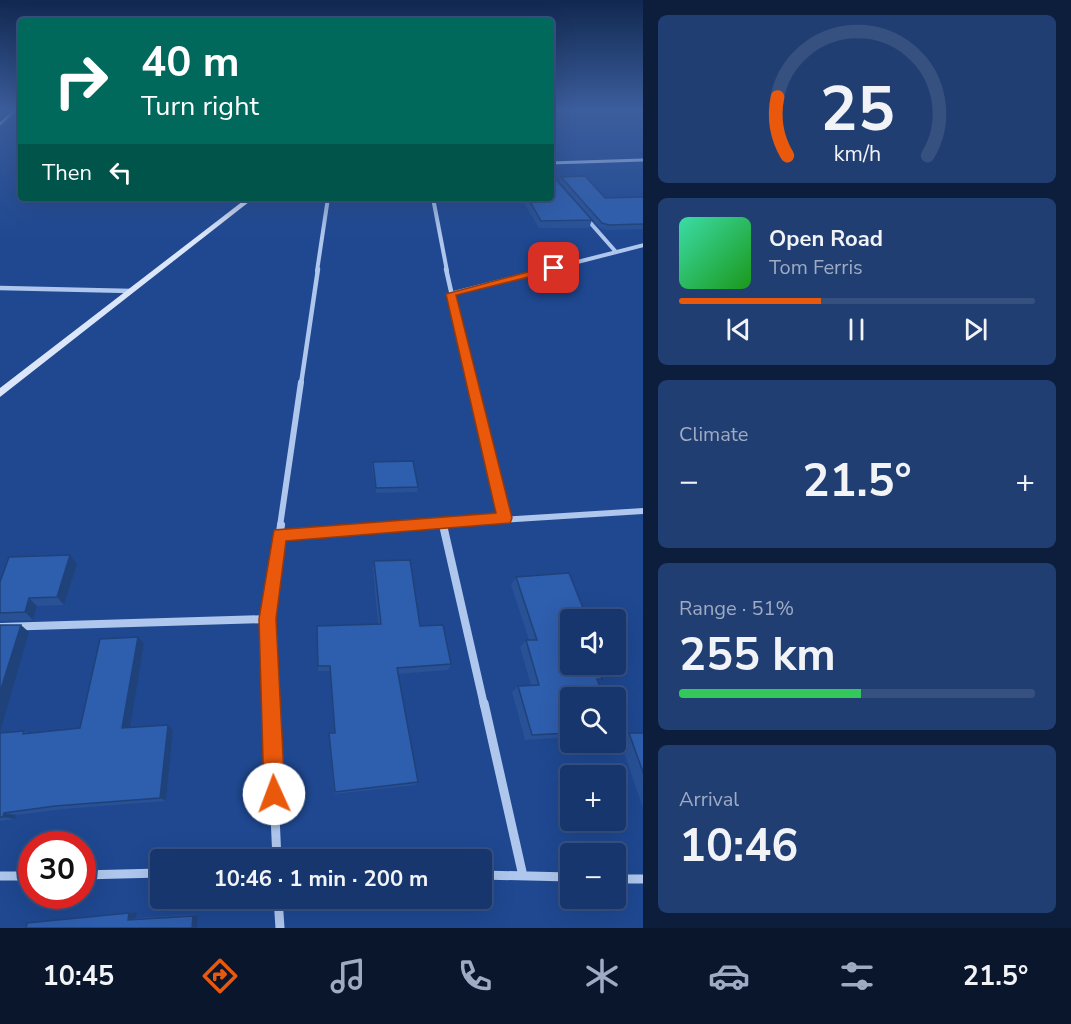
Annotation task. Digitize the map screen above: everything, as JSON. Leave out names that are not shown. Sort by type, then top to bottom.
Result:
[{"type":"main road","points":[[0,393],[247,201]]},
{"type":"street","points":[[554,163],[643,160]]},
{"type":"street","points":[[277,849],[267,619],[328,201]]},
{"type":"street","points":[[435,201],[451,294],[504,518]]},
{"type":"street","points":[[579,210],[616,252]]},
{"type":"street","points":[[451,294],[643,245]]},
{"type":"street","points":[[0,288],[131,291]]},
{"type":"street","points":[[279,534],[504,518],[643,511]]},
{"type":"street","points":[[443,523],[523,876]]},
{"type":"street","points":[[0,627],[267,619]]},
{"type":"street","points":[[96,875],[150,873]]},
{"type":"street","points":[[492,875],[560,877]]},
{"type":"street","points":[[0,876],[18,876]]},
{"type":"street","points":[[626,879],[643,879]]},
{"type":"street","points":[[279,909],[280,928]]},
{"type":"building","points":[[585,176],[605,198],[643,197],[643,224],[609,225],[602,223],[561,177]]},
{"type":"building","points":[[554,177],[592,220],[541,221],[530,201],[554,201]]},
{"type":"building","points":[[413,461],[418,487],[376,488],[373,462]]},
{"type":"building","points":[[70,555],[57,597],[29,598],[25,612],[0,613],[0,582],[9,557]]},
{"type":"building","points":[[410,560],[420,626],[443,625],[451,664],[397,668],[418,782],[335,792],[329,733],[335,733],[330,666],[318,666],[317,626],[381,624],[374,561]]},
{"type":"building","points":[[569,573],[583,608],[560,609],[560,675],[601,675],[602,679],[597,679],[600,687],[560,687],[560,734],[532,735],[518,686],[539,685],[526,640],[537,640],[516,577]]},
{"type":"building","points":[[0,625],[21,625],[0,692]]},
{"type":"building","points":[[138,637],[122,728],[168,725],[160,798],[55,806],[4,813],[3,817],[0,817],[0,733],[24,731],[23,734],[80,728],[100,639]]},
{"type":"building","points":[[629,733],[643,733],[643,772]]},
{"type":"building","points":[[129,913],[128,920],[193,916],[192,928],[26,928],[27,923]]},
{"type":"route","points":[[274,794],[267,619],[279,534],[504,518],[451,294],[554,268]]}]
